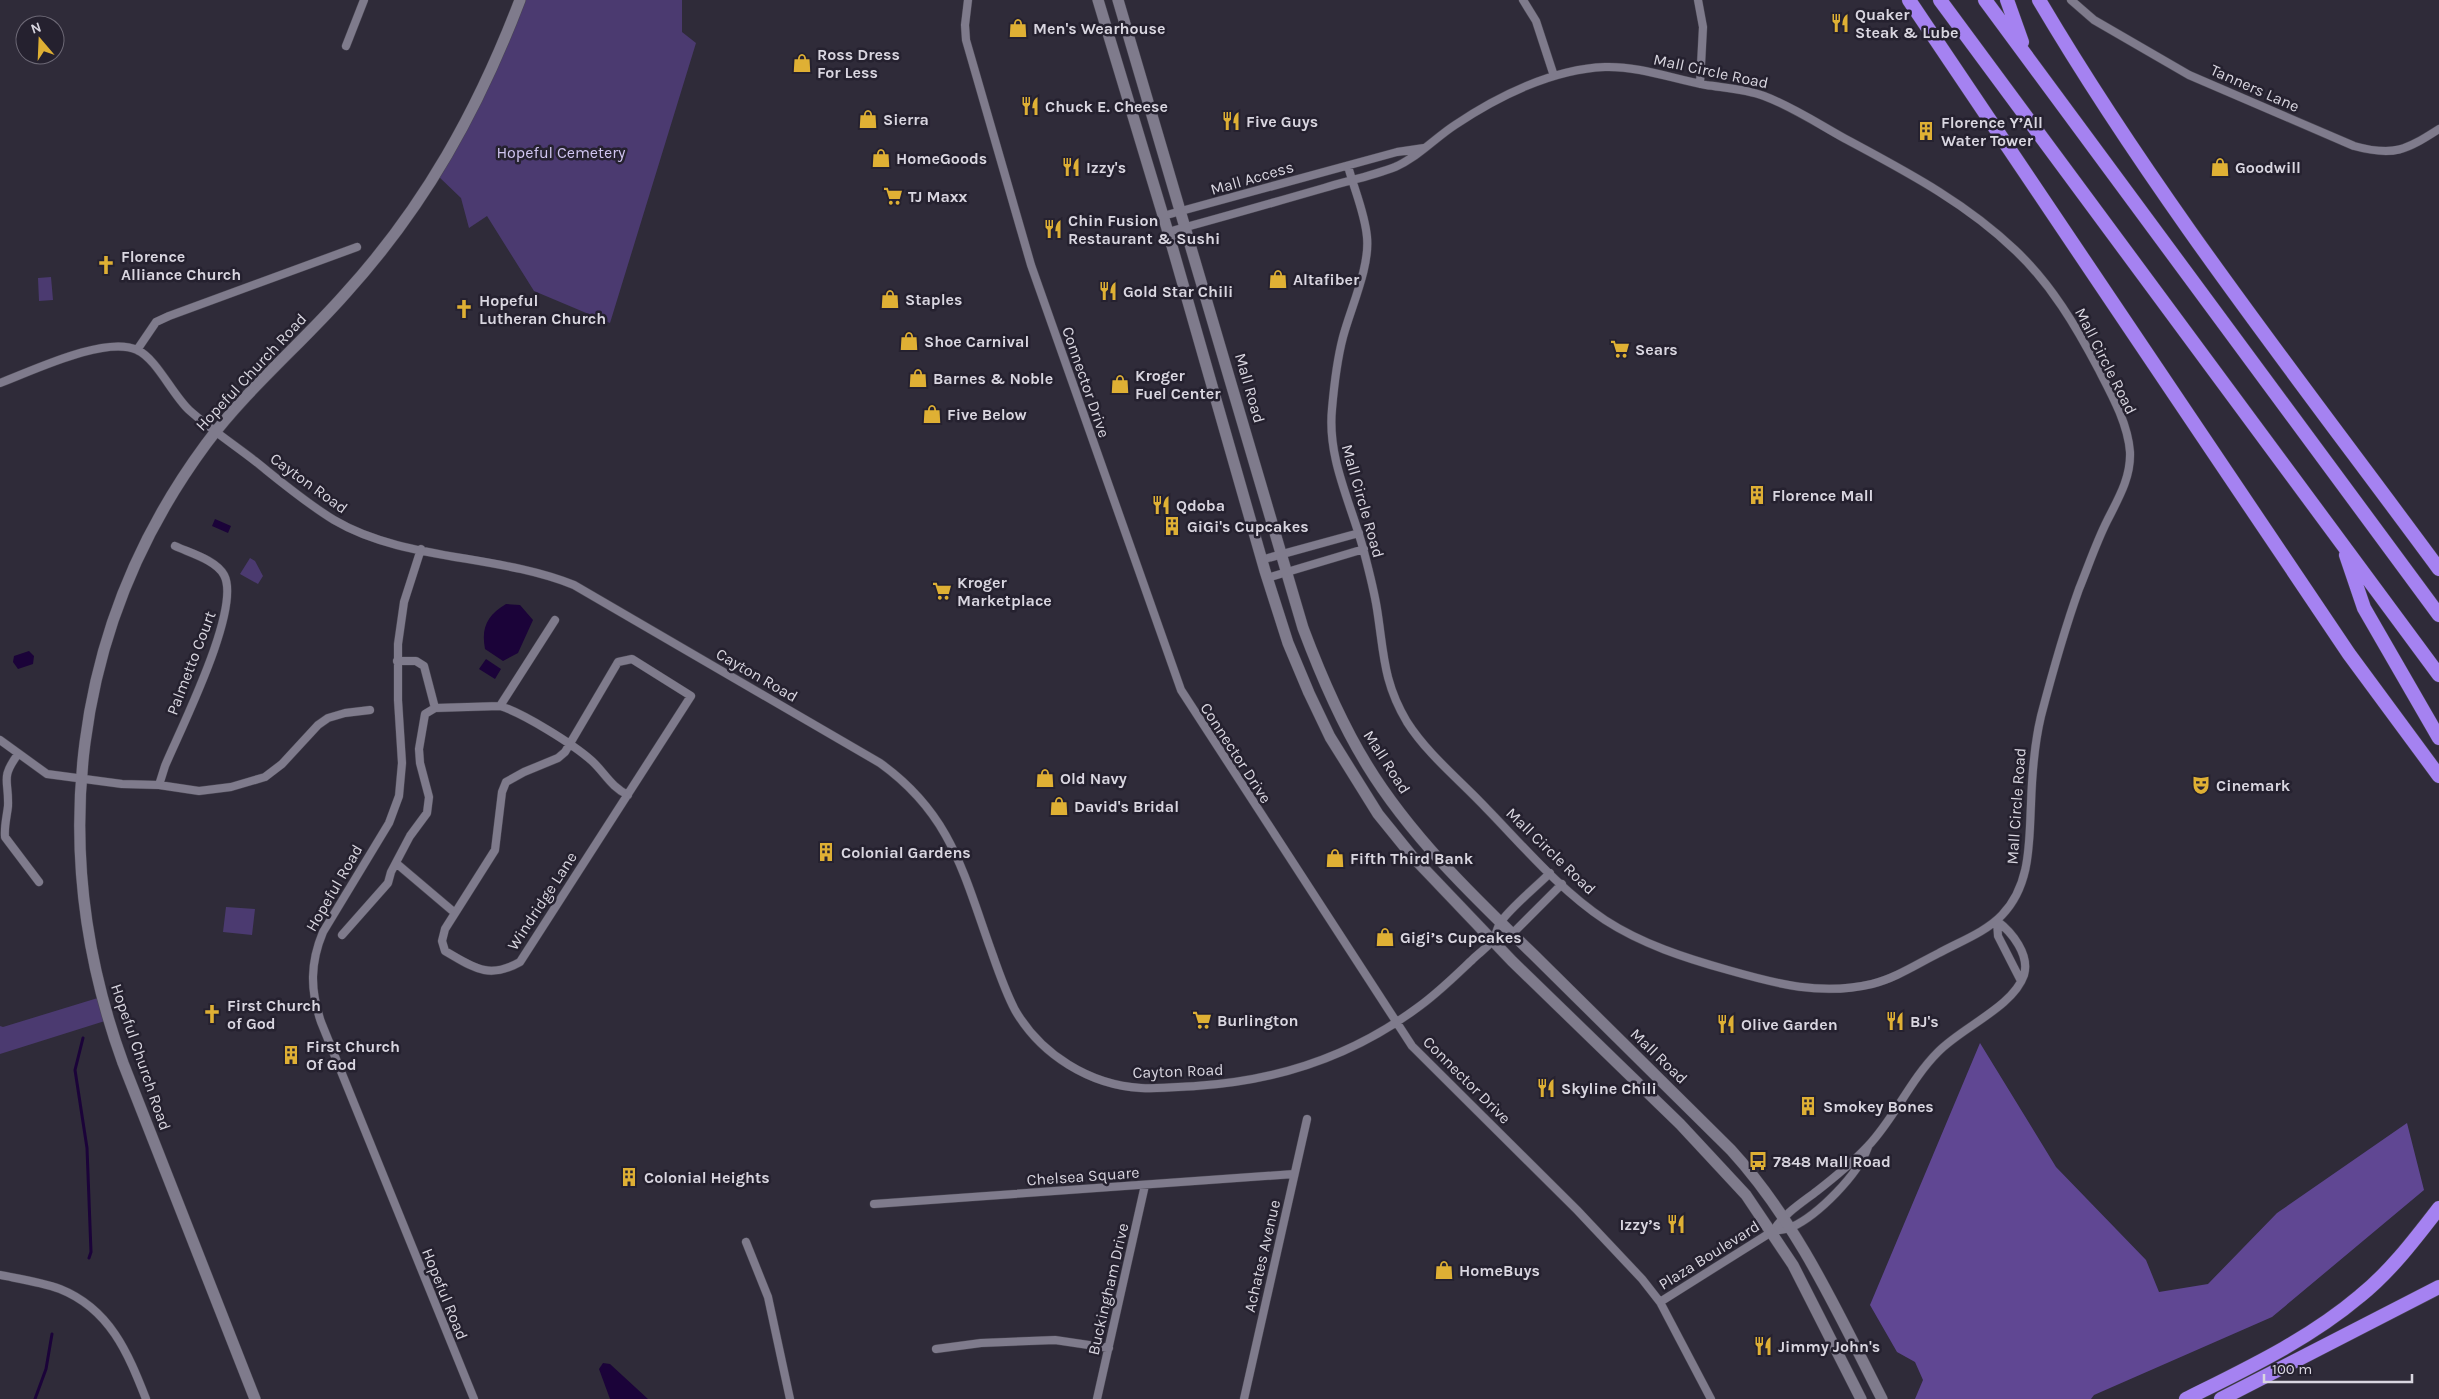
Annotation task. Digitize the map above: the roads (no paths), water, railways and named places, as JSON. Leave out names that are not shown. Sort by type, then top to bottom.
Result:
[{"type":"highway","points":[[1909,0],[2349,654],[2439,776]]},
{"type":"highway","points":[[1940,0],[2439,675]]},
{"type":"highway","points":[[1985,0],[2439,615]]},
{"type":"highway","points":[[2007,0],[2028,56]]},
{"type":"highway","points":[[2039,0],[2076,62],[2123,134],[2252,318],[2439,569]]},
{"type":"highway","points":[[2341,540],[2364,608],[2439,738]]},
{"type":"highway","points":[[2186,1399],[2290,1346],[2331,1320],[2382,1276],[2439,1208]]},
{"type":"highway","points":[[2221,1399],[2439,1287]]},
{"type":"main road","name":"Hopeful Church Road","points":[[255,1399],[123,1063],[99,988],[91,956],[81,889],[79,811],[80,778],[94,689],[108,635],[124,592],[162,512],[216,431],[253,389],[345,295],[412,211],[437,175],[479,98],[520,0]]},
{"type":"main road","points":[[1098,0],[1168,232],[1267,578],[1288,643],[1308,694],[1352,774],[1378,814],[1412,856],[1492,941],[1680,1124],[1746,1195],[1773,1231],[1793,1265],[1861,1399]]},
{"type":"main road","name":"Mall Road","points":[[1118,0],[1302,628],[1324,684],[1368,766],[1399,811],[1434,852],[1500,922],[1755,1176],[1790,1228],[1882,1399]]},
{"type":"street","points":[[346,46],[364,0]]},
{"type":"street","name":"Connector Drive","points":[[968,0],[965,25],[966,40],[1030,265],[1181,690],[1396,1023],[1419,1054],[1577,1210],[1642,1279],[1660,1302],[1711,1399]]},
{"type":"street","points":[[1523,0],[1536,21],[1554,76]]},
{"type":"street","points":[[1698,0],[1703,27],[1700,84]]},
{"type":"street","name":"Tanners Lane","points":[[2071,0],[2094,20],[2190,74],[2354,146],[2374,151],[2409,148],[2439,129]]},
{"type":"street","name":"Mall Circle Road","points":[[1348,166],[1368,243],[1366,259],[1341,343],[1331,424],[1331,442],[1336,465],[1364,549],[1377,603],[1384,668],[1407,722],[1420,739],[1550,874],[1608,922],[1662,949],[1776,985],[1802,989],[1836,990],[1876,983],[1897,975],[1997,921],[2016,895],[2027,863],[2035,740],[2056,660],[2081,586],[2105,525],[2118,503],[2127,478],[2130,453],[2124,425],[2101,373],[2063,307],[2015,250],[1980,220],[1937,189],[1770,98],[1739,89],[1700,84],[1639,70],[1616,67],[1598,67],[1554,76],[1488,105],[1453,126],[1426,148],[1396,166],[1352,179]]},
{"type":"street","points":[[1348,166],[1397,152],[1426,148]]},
{"type":"street","name":"Mall Access","points":[[1163,216],[1348,166]]},
{"type":"street","name":"Mall Access","points":[[1168,232],[1352,179]]},
{"type":"street","points":[[0,383],[91,349],[110,346],[137,350],[156,322],[168,316],[357,246]]},
{"type":"street","name":"Cayton Road","points":[[137,350],[150,359],[168,386],[188,410],[335,521],[378,540],[530,569],[574,585],[880,763],[897,775],[927,804],[950,840],[1002,981],[1016,1011],[1039,1042],[1056,1056],[1086,1074],[1120,1085],[1147,1088],[1224,1084],[1279,1074],[1339,1053],[1396,1023],[1440,990],[1492,941]]},
{"type":"street","points":[[1262,560],[1359,533]]},
{"type":"street","name":"Palmetto Court","points":[[159,785],[164,766],[217,642],[228,599],[227,583],[219,568],[175,546]]},
{"type":"street","name":"Hopeful Road","points":[[421,549],[404,602],[397,660],[402,763],[399,796],[389,823],[322,932],[315,950],[312,971],[313,993],[328,1039],[474,1399]]},
{"type":"street","points":[[1267,578],[1364,549]]},
{"type":"street","points":[[500,706],[555,620]]},
{"type":"street","name":"Windridge Lane","points":[[632,659],[691,696],[628,795],[520,962],[509,968],[478,970],[444,951],[442,941],[445,929],[495,850],[502,792],[506,782],[524,772],[558,758],[568,745],[618,662],[632,659]]},
{"type":"street","points":[[397,660],[416,661],[424,666],[435,708]]},
{"type":"street","points":[[342,935],[388,883],[410,836],[427,813],[429,797],[420,763],[419,748],[423,718],[435,708],[500,706],[517,711],[587,756],[607,780],[618,790],[628,795]]},
{"type":"street","points":[[0,740],[47,774],[122,784],[159,785],[199,791],[255,781],[274,771],[318,725],[328,718],[345,713],[370,710]]},
{"type":"street","points":[[18,754],[5,776],[8,805],[5,837],[39,882]]},
{"type":"street","points":[[396,863],[455,913]]},
{"type":"street","points":[[1492,941],[1500,922],[1550,874]]},
{"type":"street","points":[[1492,941],[1512,934],[1562,884]]},
{"type":"street","points":[[1997,921],[1998,936],[2021,981]]},
{"type":"street","points":[[1997,921],[2010,930],[2021,951],[2026,967],[2021,981]]},
{"type":"street","name":"Plaza Boulevard","points":[[1660,1302],[1773,1231],[1790,1228],[1839,1191],[1860,1167],[1869,1145],[1916,1078],[1937,1052],[1966,1028],[2008,1000],[2015,993],[2021,981]]},
{"type":"street","name":"Achates Avenue","points":[[1244,1399],[1307,1119]]},
{"type":"street","name":"Plaza Boulevard","points":[[1773,1231],[1782,1216],[1819,1190],[1869,1145]]},
{"type":"street","name":"Chelsea Square","points":[[874,1204],[1294,1174]]},
{"type":"street","name":"Buckingham Drive","points":[[1097,1399],[1145,1185]]},
{"type":"street","points":[[746,1242],[768,1297],[790,1399]]},
{"type":"street","points":[[0,1274],[61,1290],[91,1308],[104,1320],[124,1347],[146,1399]]},
{"type":"street","points":[[936,1349],[981,1343],[1055,1340],[1109,1348]]},
{"type":"waterway","points":[[83,1038],[75,1070],[87,1148],[91,1252],[89,1258]]},
{"type":"waterway","points":[[35,1399],[46,1369],[52,1334]]},
{"type":"place","name":"Quaker Steak & Lube","points":[[1840,23]]},
{"type":"place","name":"Men's Wearhouse","points":[[1018,28]]},
{"type":"place","name":"Ross Dress For Less","points":[[802,63]]},
{"type":"place","name":"Chuck E. Cheese","points":[[1030,106]]},
{"type":"place","name":"Sierra","points":[[868,119]]},
{"type":"place","name":"Five Guys","points":[[1231,121]]},
{"type":"place","name":"Florence Y’All Water Tower","points":[[1926,131]]},
{"type":"place","name":"HomeGoods","points":[[881,158]]},
{"type":"place","name":"Izzy's","points":[[1071,167]]},
{"type":"place","name":"Goodwill","points":[[2220,167]]},
{"type":"place","name":"TJ Maxx","points":[[893,196]]},
{"type":"place","name":"Chin Fusion Restaurant & Sushi","points":[[1053,229]]},
{"type":"place","name":"Florence Alliance Church","points":[[106,265]]},
{"type":"place","name":"Altafiber","points":[[1278,279]]},
{"type":"place","name":"Gold Star Chili","points":[[1108,291]]},
{"type":"place","name":"Staples","points":[[890,299]]},
{"type":"place","name":"Hopeful Lutheran Church","points":[[464,309]]},
{"type":"place","name":"Shoe Carnival","points":[[909,341]]},
{"type":"place","name":"Sears","points":[[1620,349]]},
{"type":"place","name":"Barnes & Noble","points":[[918,378]]},
{"type":"place","name":"Kroger Fuel Center","points":[[1120,384]]},
{"type":"place","name":"Five Below","points":[[932,414]]},
{"type":"place","name":"Florence Mall","points":[[1757,495]]},
{"type":"place","name":"Qdoba","points":[[1161,505]]},
{"type":"place","name":"GiGi's Cupcakes","points":[[1172,526]]},
{"type":"place","name":"Kroger Marketplace","points":[[942,591]]},
{"type":"place","name":"Old Navy","points":[[1045,778]]},
{"type":"place","name":"Cinemark","points":[[2201,785]]},
{"type":"place","name":"David's Bridal","points":[[1059,806]]},
{"type":"place","name":"Colonial Gardens","points":[[826,852]]},
{"type":"place","name":"Fifth Third Bank","points":[[1335,858]]},
{"type":"place","name":"Gigi’s Cupcakes","points":[[1385,937]]},
{"type":"place","name":"First Church of God","points":[[212,1014]]},
{"type":"place","name":"Burlington","points":[[1202,1020]]},
{"type":"place","name":"BJ's","points":[[1895,1021]]},
{"type":"place","name":"Olive Garden","points":[[1726,1024]]},
{"type":"place","name":"First Church Of God","points":[[291,1055]]},
{"type":"place","name":"Skyline Chili","points":[[1546,1088]]},
{"type":"place","name":"Smokey Bones","points":[[1808,1106]]},
{"type":"place","name":"7848 Mall Road","points":[[1758,1161]]},
{"type":"place","name":"Colonial Heights","points":[[629,1177]]},
{"type":"place","name":"Izzy’s","points":[[1676,1224]]},
{"type":"place","name":"HomeBuys","points":[[1444,1270]]},
{"type":"place","name":"Jimmy John's","points":[[1763,1346]]},
{"type":"park label","name":"Hopeful Cemetery","points":[[561,152]]}]
